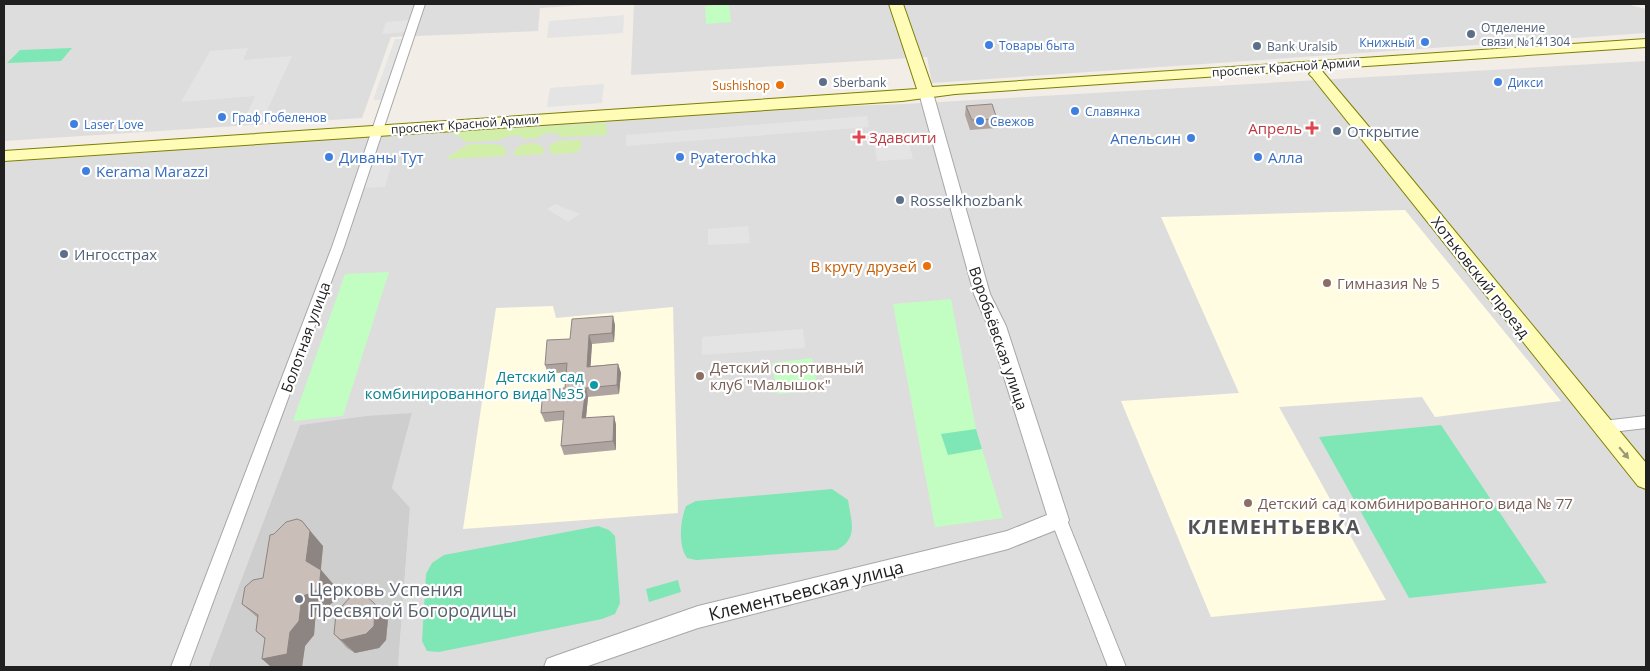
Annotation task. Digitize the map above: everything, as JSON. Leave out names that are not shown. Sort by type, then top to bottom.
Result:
[{"type":"main road","name":"Воробьёвская улица","points":[[896,4],[926,93]]},
{"type":"main road","name":"проспект Красной Армии","points":[[4,156],[926,93],[955,89],[1646,44]]},
{"type":"main road","name":"проспект Красной Армии","points":[[926,93],[956,94],[1646,54]]},
{"type":"main road","name":"Хотьковский проезд","points":[[1318,74],[1646,479]]},
{"type":"street","name":"Болотная улица","points":[[180,667],[338,247],[420,4]]},
{"type":"street","name":"Воробьёвская улица","points":[[926,93],[982,294],[998,326],[1058,520],[1117,667]]},
{"type":"street","points":[[1603,427],[1646,422]]},
{"type":"street","name":"Клементьевская улица","points":[[555,667],[631,638],[698,617],[1008,540],[1058,520]]},
{"type":"shaded area","points":[[4,4],[599,4],[540,8],[538,31],[391,37],[362,118],[4,141]]},
{"type":"shaded area","points":[[634,4],[1626,4],[1646,9],[1646,33],[932,83],[927,57],[631,75]]},
{"type":"shaded area","points":[[624,15],[623,33],[547,38],[549,21]]},
{"type":"shaded area","points":[[411,20],[407,32],[382,34],[386,22]]},
{"type":"shaded area","points":[[395,39],[407,39],[386,100],[373,100]]},
{"type":"shaded area","points":[[248,48],[243,60],[292,56],[265,115],[246,116],[255,96],[181,102],[210,51]]},
{"type":"shaded area","points":[[1646,61],[1646,667],[398,667],[410,509],[392,488],[412,413],[300,425],[208,667],[4,667],[4,162],[792,108],[904,104]]},
{"type":"shaded area","points":[[604,84],[602,103],[547,107],[550,88]]},
{"type":"shaded area","points":[[867,116],[869,127],[626,146],[626,135]]},
{"type":"shaded area","points":[[908,140],[913,159],[877,161],[874,142]]},
{"type":"shaded area","points":[[394,157],[385,187],[362,188],[372,159]]},
{"type":"shaded area","points":[[555,204],[580,214],[568,222],[547,209]]},
{"type":"shaded area","name":"Гимназия № 5","points":[[1405,210],[1561,401],[1435,417],[1422,397],[1279,407],[1386,600],[1211,617],[1121,401],[1239,393],[1161,217]]},
{"type":"shaded area","points":[[748,226],[750,243],[708,245],[708,229]]},
{"type":"shaded area","points":[[553,306],[556,318],[673,307],[678,513],[463,529],[496,308]]},
{"type":"shaded area","points":[[803,329],[805,348],[702,355],[702,337]]},
{"type":"shaded area","points":[[412,413],[392,488],[410,508],[398,667],[208,667],[300,425],[367,416]]},
{"type":"green space","points":[[729,4],[731,22],[706,24],[705,6]]},
{"type":"green space","points":[[72,48],[61,61],[7,63],[20,50]]},
{"type":"green space","points":[[606,123],[607,135],[561,137],[556,133],[545,133],[537,138],[525,139],[519,135],[499,140],[465,142],[462,138],[453,134],[453,132]]},
{"type":"green space","points":[[581,140],[581,149],[574,153],[552,154],[549,151],[550,145],[559,141]]},
{"type":"green space","points":[[536,143],[544,148],[543,154],[514,156],[516,148],[524,144]]},
{"type":"green space","points":[[469,144],[497,144],[507,149],[504,156],[448,159],[448,157]]},
{"type":"green space","points":[[389,272],[343,416],[293,421],[345,274]]},
{"type":"green space","points":[[951,299],[976,429],[1003,518],[935,527],[893,304]]},
{"type":"green space","points":[[812,358],[818,390],[777,394],[772,363]]},
{"type":"green space","points":[[1441,425],[1547,583],[1409,598],[1319,437]]},
{"type":"green space","points":[[976,429],[982,449],[948,455],[941,434]]},
{"type":"green space","points":[[832,489],[848,500],[852,522],[851,534],[848,540],[837,550],[696,560],[687,558],[684,553],[681,540],[682,519],[686,506],[696,501]]},
{"type":"green space","points":[[598,526],[609,530],[615,536],[620,603],[615,614],[602,619],[439,652],[427,651],[422,641],[426,574],[432,563],[444,555]]},
{"type":"green space","points":[[678,580],[681,592],[649,602],[646,589]]},
{"type":"building","points":[[992,104],[997,119],[972,120],[966,106]]},
{"type":"building","name":"Детский сад комбинированного вида №35","points":[[613,316],[612,333],[589,335],[587,367],[618,364],[617,385],[586,388],[582,418],[614,416],[613,441],[561,446],[564,411],[541,413],[543,390],[565,388],[567,363],[545,365],[547,340],[570,339],[572,319]]},
{"type":"building","points":[[297,519],[302,521],[310,531],[306,561],[321,570],[319,588],[313,593],[302,596],[299,621],[290,632],[287,654],[262,659],[265,638],[256,631],[258,615],[242,604],[245,587],[253,580],[263,578],[270,535],[274,534],[286,522]]},
{"type":"building","points":[[363,593],[375,604],[374,626],[366,634],[341,640],[334,634],[336,613],[351,596]]},
{"type":"place","name":"Отделение связи №141304","points":[[1471,34]]},
{"type":"place","name":"Книжный","points":[[1425,42]]},
{"type":"place","name":"Товары быта","points":[[989,45]]},
{"type":"place","name":"Bank Uralsib","points":[[1257,46]]},
{"type":"place","name":"Sberbank","points":[[823,82]]},
{"type":"place","name":"Дикси","points":[[1498,82]]},
{"type":"place","name":"Sushishop","points":[[780,85]]},
{"type":"place","name":"Славянка","points":[[1075,111]]},
{"type":"place","name":"Граф Гобеленов","points":[[222,117]]},
{"type":"place","name":"Свежов","points":[[980,121]]},
{"type":"place","name":"Laser Love","points":[[74,124]]},
{"type":"place","name":"Апрель","points":[[1312,128]]},
{"type":"place","name":"Открытие","points":[[1337,131]]},
{"type":"place","name":"Здавсити","points":[[859,137]]},
{"type":"place","name":"Апельсин","points":[[1191,138]]},
{"type":"place","name":"Диваны Тут","points":[[329,157]]},
{"type":"place","name":"Pyaterochka","points":[[680,157]]},
{"type":"place","name":"Алла","points":[[1258,157]]},
{"type":"place","name":"Kerama Marazzi","points":[[86,171]]},
{"type":"place","name":"Rosselkhozbank","points":[[900,200]]},
{"type":"place","name":"Ингосстрах","points":[[64,254]]},
{"type":"place","name":"В кругу друзей","points":[[927,266]]},
{"type":"place","name":"Гимназия № 5","points":[[1327,283]]},
{"type":"place","name":"Детский спортивный клуб \"Малышок\"","points":[[700,376]]},
{"type":"place","name":"Детский сад комбинированного вида №35","points":[[594,385]]},
{"type":"place","name":"Детский сад комбинированного вида № 77","points":[[1248,503]]},
{"type":"place","name":"Церковь Успения Пресвятой Богородицы","points":[[299,599]]},
{"type":"district","name":"КЛЕМЕНТЬЕВКА","points":[[1274,526]]}]
